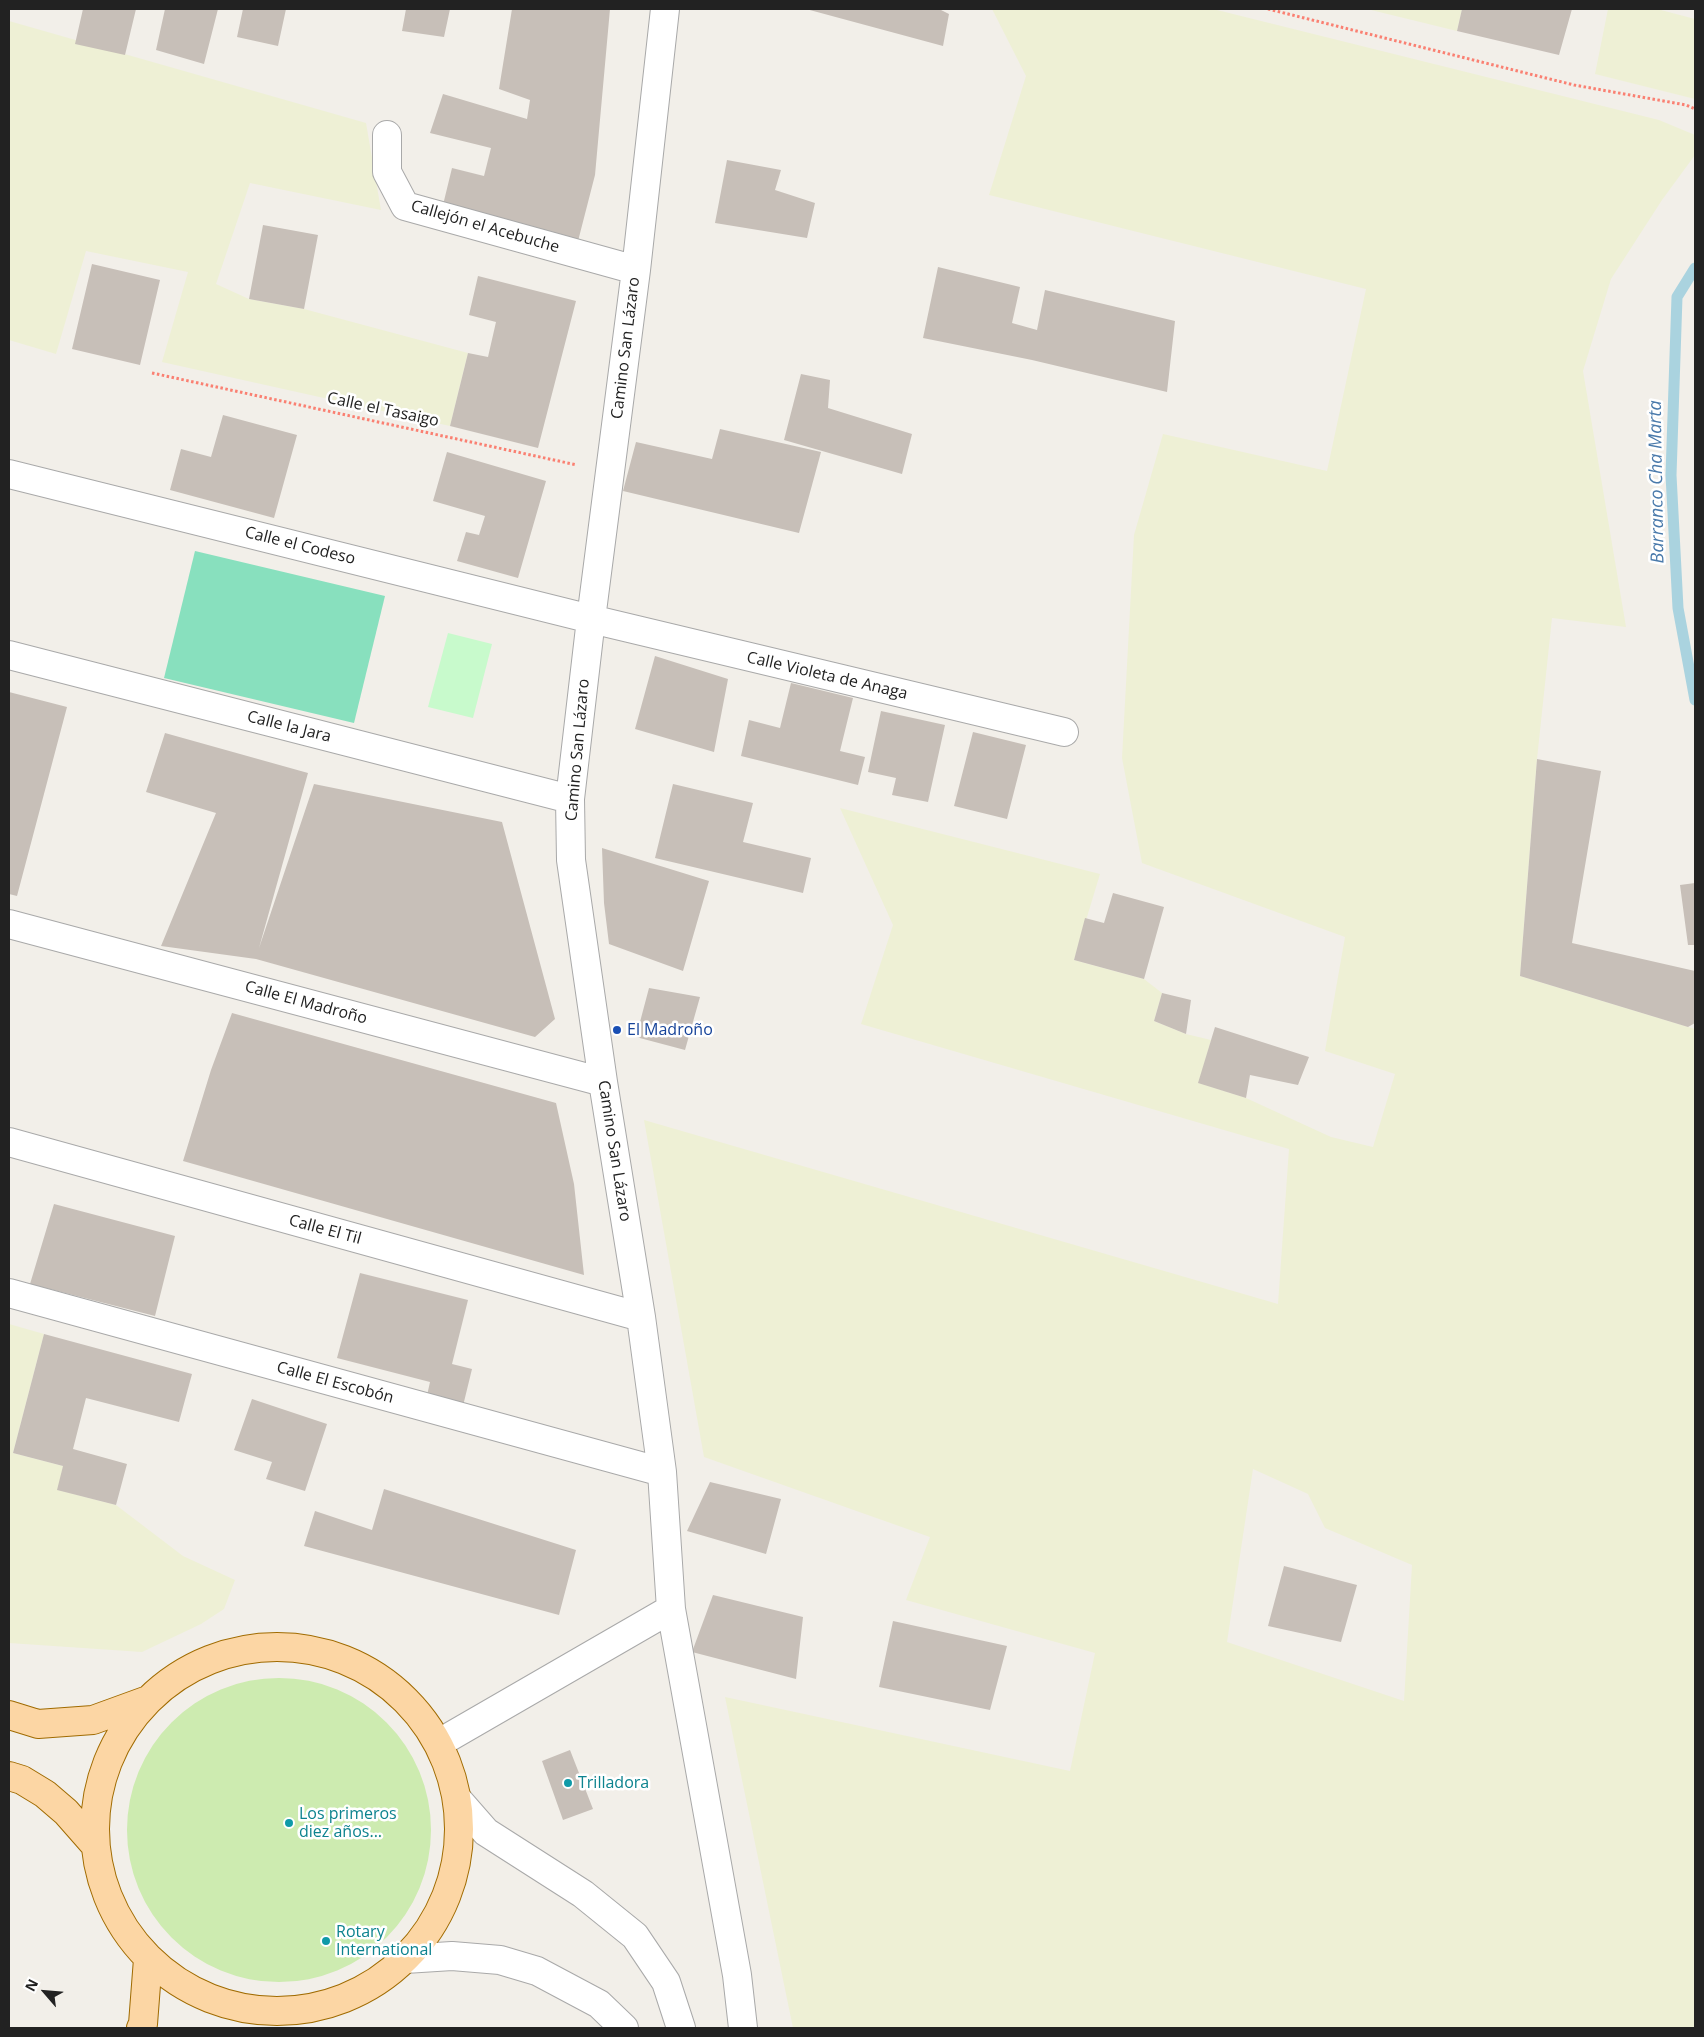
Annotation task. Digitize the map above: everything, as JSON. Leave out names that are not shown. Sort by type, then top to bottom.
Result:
[{"type":"main road","points":[[280,1646],[329,1653],[373,1673],[411,1703],[439,1744],[451,1771],[458,1800],[457,1858],[439,1913],[405,1959],[372,1985],[334,2003],[284,2020],[253,2010],[214,2001],[179,1983],[148,1959],[121,1926],[104,1887],[95,1845],[96,1806],[106,1767],[123,1731],[148,1700],[187,1670],[232,1652],[280,1646]]},
{"type":"main road","points":[[9,1715],[38,1724],[93,1720],[148,1700]]},
{"type":"main road","points":[[9,1776],[22,1780],[45,1794],[66,1812],[95,1845]]},
{"type":"main road","points":[[141,2028],[143,2024],[148,1959]]},
{"type":"street","name":"Camino San Lázaro","points":[[665,9],[636,270],[570,799],[571,860],[603,1082],[641,1317],[662,1472],[671,1609],[737,1976],[742,2028]]},
{"type":"street","name":"Callejón el Acebuche","points":[[387,136],[387,172],[405,206],[636,270]]},
{"type":"street","name":"Calle el Codeso","points":[[9,474],[591,619]]},
{"type":"street","name":"Calle Violeta de Anaga","points":[[591,619],[1064,732]]},
{"type":"street","name":"Calle la Jara","points":[[9,655],[570,799]]},
{"type":"street","name":"Calle El Madroño","points":[[9,924],[603,1082]]},
{"type":"street","name":"Calle El Til","points":[[9,1142],[641,1317]]},
{"type":"street","name":"Calle El Escobón","points":[[9,1294],[662,1472]]},
{"type":"street","points":[[439,1744],[671,1609]]},
{"type":"street","points":[[458,1800],[486,1832],[583,1894],[635,1936],[666,1982],[681,2028]]},
{"type":"street","points":[[405,1959],[452,1956],[500,1960],[537,1970],[600,2004],[624,2028]]},
{"type":"path","points":[[1268,9],[1574,85],[1686,105],[1695,109]]},
{"type":"path","name":"Calle el Tasaigo","points":[[152,373],[610,472]]},
{"type":"green space","points":[[992,9],[1213,9],[1659,120],[1695,135],[1695,155],[1662,200],[1611,279],[1583,371],[1626,627],[1552,618],[1537,759],[1520,976],[1695,1029],[1695,2028],[793,2028],[725,1697],[1070,1771],[1095,1653],[906,1600],[930,1537],[704,1457],[644,1120],[1278,1304],[1289,1149],[861,1024],[893,925],[840,808],[1100,874],[1074,960],[1144,979],[1162,993],[1154,1021],[1186,1034],[1211,1040],[1199,1083],[1246,1098],[1331,1137],[1373,1147],[1395,1074],[1325,1051],[1345,937],[1142,863],[1122,758],[1134,535],[1163,434],[1327,471],[1366,289],[989,195],[1026,76]],"holes":[[[1253,1469],[1308,1494],[1325,1528],[1412,1565],[1404,1701],[1227,1642]]]},
{"type":"green space","points":[[1367,9],[1462,9],[1457,31]]},
{"type":"green space","points":[[1608,9],[1657,9],[1695,19],[1695,99],[1595,74]]},
{"type":"green space","points":[[9,21],[366,123],[381,210],[250,183],[216,284],[249,299],[304,309],[468,353],[450,426],[162,362],[188,272],[86,251],[56,354],[9,340]]},
{"type":"green space","points":[[195,551],[385,596],[354,723],[164,678]]},
{"type":"green space","points":[[448,633],[492,644],[473,718],[428,707]]},
{"type":"green space","points":[[9,1324],[44,1334],[13,1453],[63,1466],[58,1490],[116,1505],[183,1556],[235,1580],[224,1609],[201,1624],[142,1652],[9,1643]]},
{"type":"green space","points":[[279,1678],[309,1681],[337,1690],[363,1704],[386,1723],[405,1746],[419,1772],[428,1800],[431,1830],[428,1860],[419,1888],[405,1914],[386,1937],[363,1956],[337,1970],[309,1979],[279,1982],[249,1979],[221,1970],[195,1956],[172,1937],[153,1914],[139,1888],[130,1860],[127,1830],[130,1800],[139,1772],[153,1746],[172,1723],[195,1704],[221,1690],[249,1681]]},
{"type":"building","points":[[83,9],[136,9],[125,55],[75,44]]},
{"type":"building","points":[[165,9],[218,9],[204,64],[156,50]]},
{"type":"building","points":[[243,9],[286,9],[278,46],[237,37]]},
{"type":"building","points":[[406,9],[450,9],[444,37],[402,31]]},
{"type":"building","points":[[512,9],[610,9],[595,175],[577,245],[442,209],[452,168],[484,176],[491,148],[430,133],[443,94],[527,119],[530,100],[499,89]]},
{"type":"building","points":[[806,9],[939,9],[949,14],[943,46]]},
{"type":"building","points":[[1462,9],[1572,9],[1559,55],[1457,31]]},
{"type":"building","points":[[727,160],[781,170],[775,190],[815,203],[807,238],[715,223]]},
{"type":"building","points":[[263,225],[318,235],[304,309],[249,299]]},
{"type":"building","points":[[92,264],[160,280],[140,365],[72,349]]},
{"type":"building","points":[[938,267],[1020,287],[1012,323],[1037,330],[1045,290],[1175,321],[1167,392],[1032,360],[923,338]]},
{"type":"building","points":[[478,276],[576,301],[538,448],[450,426],[468,353],[488,357],[496,322],[469,315]]},
{"type":"building","points":[[801,374],[830,380],[828,408],[912,434],[902,474],[784,440]]},
{"type":"building","points":[[223,415],[297,435],[274,518],[170,490],[181,449],[211,457]]},
{"type":"building","points":[[720,429],[821,452],[799,533],[623,491],[636,442],[712,459]]},
{"type":"building","points":[[447,452],[546,481],[518,578],[457,561],[466,532],[479,535],[485,516],[433,501]]},
{"type":"building","points":[[655,656],[728,679],[714,752],[635,729]]},
{"type":"building","points":[[791,683],[853,698],[840,751],[865,757],[858,785],[741,756],[749,720],[780,728]]},
{"type":"building","points":[[9,692],[67,707],[17,896],[9,894]]},
{"type":"building","points":[[881,711],[945,725],[928,802],[892,795],[896,778],[868,772]]},
{"type":"building","points":[[973,732],[1026,745],[1007,819],[954,806]]},
{"type":"building","points":[[165,733],[308,773],[259,948],[314,784],[502,822],[555,1019],[535,1037],[256,959],[161,946],[216,813],[146,792]]},
{"type":"building","points":[[1537,759],[1601,771],[1572,943],[1695,971],[1695,1023],[1688,1027],[1520,976]]},
{"type":"building","points":[[673,784],[753,803],[743,842],[811,858],[803,893],[655,858]]},
{"type":"building","points":[[602,848],[709,881],[683,971],[609,944],[604,903]]},
{"type":"building","points":[[1695,883],[1695,945],[1688,945],[1680,885]]},
{"type":"building","points":[[1113,893],[1164,907],[1144,979],[1074,960],[1085,918],[1104,923]]},
{"type":"building","points":[[649,988],[700,997],[685,1050],[636,1037]]},
{"type":"building","points":[[1162,993],[1191,1000],[1186,1034],[1154,1021]]},
{"type":"building","points":[[232,1013],[556,1103],[574,1184],[584,1275],[183,1161],[211,1070]]},
{"type":"building","points":[[1215,1027],[1309,1057],[1298,1085],[1250,1075],[1246,1098],[1198,1083]]},
{"type":"building","points":[[54,1204],[175,1236],[155,1316],[30,1284]]},
{"type":"building","points":[[360,1273],[468,1300],[452,1364],[472,1369],[462,1410],[426,1400],[430,1382],[337,1358]]},
{"type":"building","points":[[44,1334],[192,1374],[179,1422],[86,1398],[73,1449],[127,1464],[116,1505],[57,1490],[63,1466],[13,1453]]},
{"type":"building","points":[[252,1399],[327,1424],[305,1491],[266,1479],[272,1462],[234,1450]]},
{"type":"building","points":[[710,1482],[781,1499],[766,1554],[687,1531]]},
{"type":"building","points":[[384,1489],[576,1550],[559,1615],[304,1546],[315,1511],[372,1530]]},
{"type":"building","points":[[1284,1566],[1357,1585],[1341,1642],[1268,1626]]},
{"type":"building","points":[[713,1595],[803,1617],[796,1679],[692,1652]]},
{"type":"building","points":[[893,1621],[1007,1646],[990,1710],[879,1687]]},
{"type":"building","points":[[570,1750],[593,1809],[563,1820],[542,1761]]},
{"type":"waterway","name":"Barranco Cha Marta","points":[[1695,268],[1677,297],[1671,475],[1678,608],[1695,700]]},
{"type":"place","name":"El Madroño","points":[[617,1030]]},
{"type":"place","name":"Trilladora","points":[[568,1783]]},
{"type":"place","name":"Los primeros diez años...","points":[[289,1823]]},
{"type":"place","name":"Rotary International","points":[[326,1941]]}]
